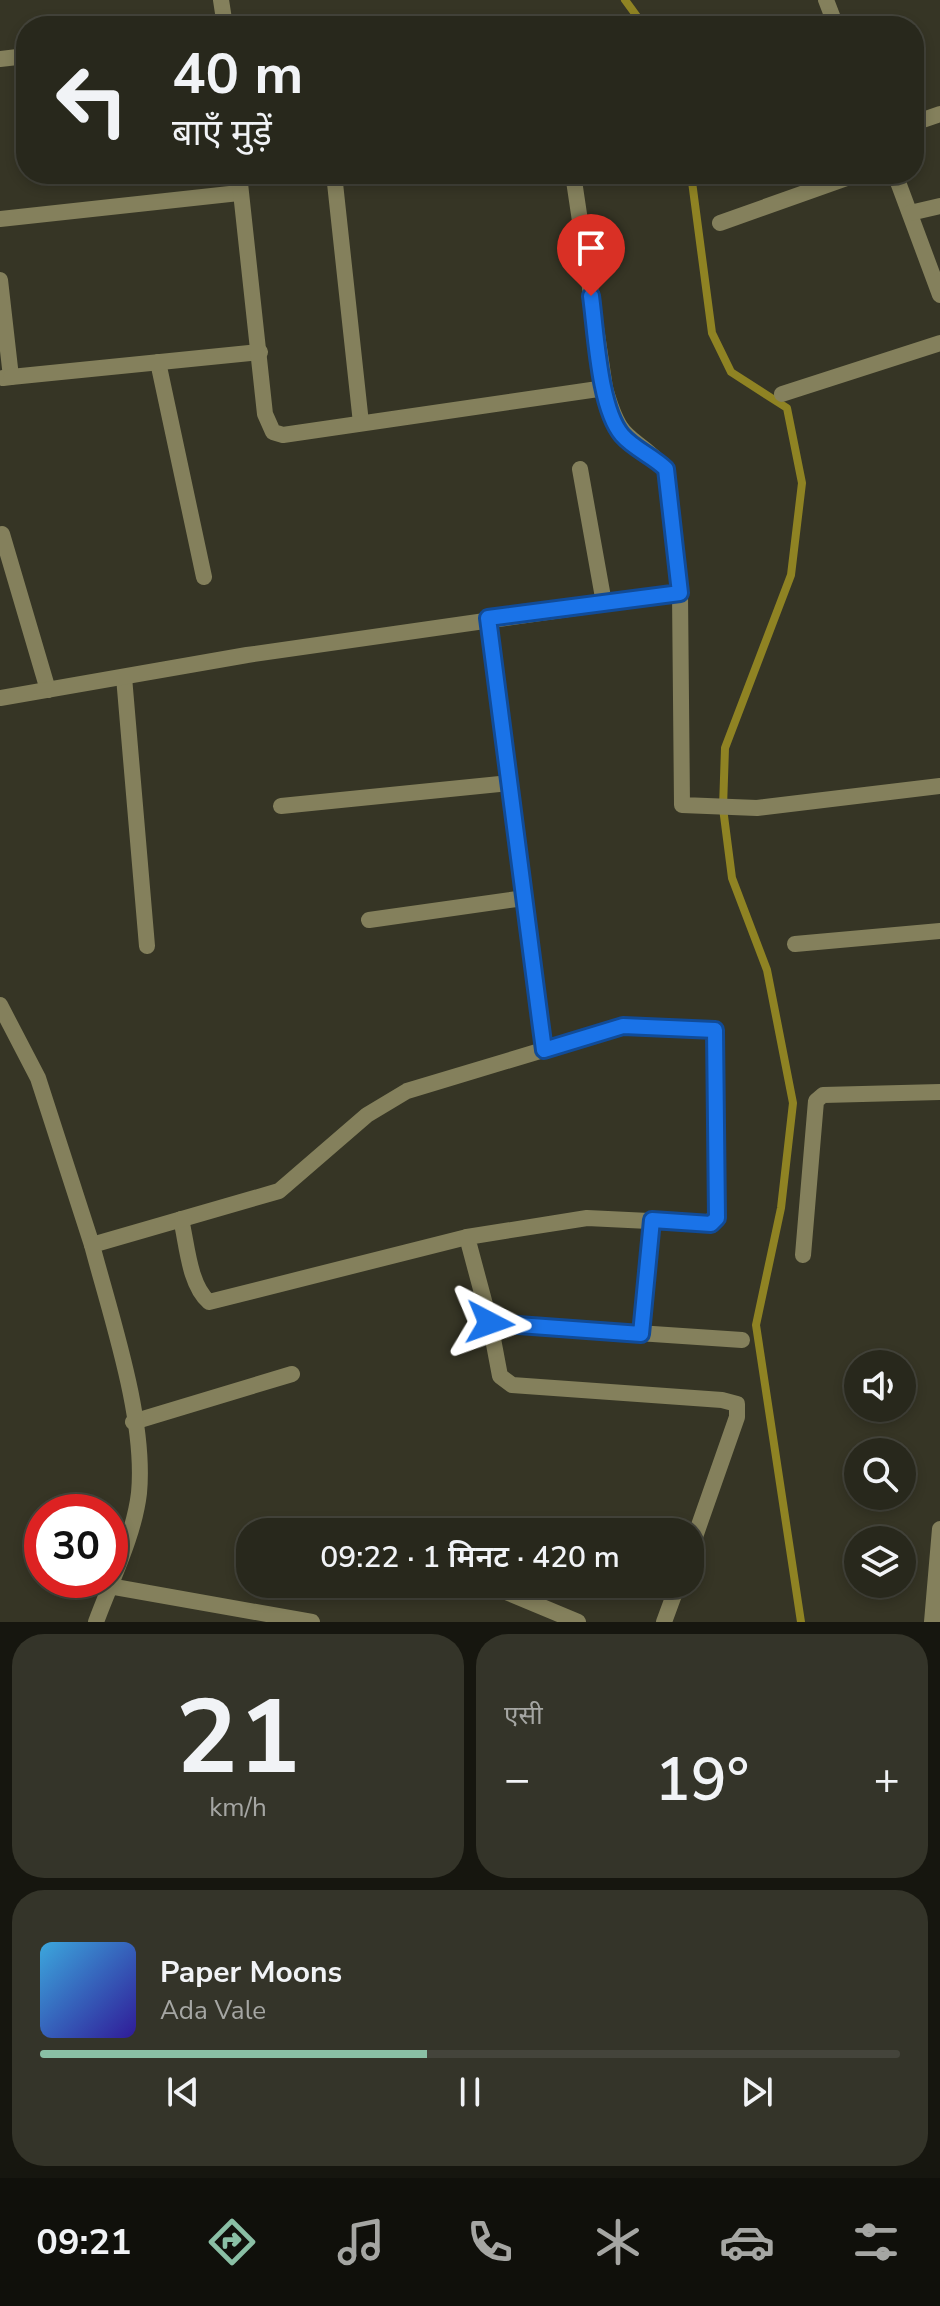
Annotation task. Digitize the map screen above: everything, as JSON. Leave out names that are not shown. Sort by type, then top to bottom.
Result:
[{"type":"street","points":[[239,184],[265,414],[273,432],[283,435],[605,388]]},
{"type":"street","points":[[335,184],[361,423]]},
{"type":"street","points":[[574,184],[605,388],[615,423],[622,435],[666,469],[680,593],[682,805],[736,809],[940,786]]},
{"type":"street","points":[[720,223],[830,184]]},
{"type":"street","points":[[899,184],[940,295]]},
{"type":"street","points":[[0,219],[239,193]]},
{"type":"street","points":[[910,213],[940,206]]},
{"type":"street","points":[[0,280],[5,378],[260,352]]},
{"type":"street","points":[[782,394],[940,343]]},
{"type":"street","points":[[158,362],[204,577]]},
{"type":"street","points":[[580,469],[604,603]]},
{"type":"street","points":[[1,531],[48,690]]},
{"type":"street","points":[[0,698],[488,618],[680,593]]},
{"type":"street","points":[[488,618],[544,1050]]},
{"type":"street","points":[[124,677],[147,946]]},
{"type":"street","points":[[281,806],[510,783]]},
{"type":"street","points":[[369,920],[524,898]]},
{"type":"street","points":[[795,944],[940,931]]},
{"type":"street","points":[[0,1005],[38,1078],[92,1245],[120,1351],[140,1468],[138,1496],[128,1527]]},
{"type":"street","points":[[92,1245],[181,1219],[279,1191],[367,1115],[407,1091],[623,1026],[715,1030],[717,1218],[711,1224],[587,1218],[467,1237],[209,1302],[197,1284],[181,1219]]},
{"type":"street","points":[[803,1255],[816,1101],[823,1095],[940,1092]]},
{"type":"street","points":[[641,1334],[652,1220]]},
{"type":"street","points":[[467,1237],[490,1323],[500,1376],[512,1385],[722,1400],[737,1404],[737,1417],[702,1518]]},
{"type":"street","points":[[490,1323],[742,1340]]},
{"type":"street","points":[[133,1422],[292,1374]]},
{"type":"street","points":[[932,1622],[940,1529]]},
{"type":"street","points":[[128,1589],[312,1622]]},
{"type":"street","points":[[96,1622],[105,1598]]},
{"type":"street","points":[[521,1598],[578,1622]]},
{"type":"street","points":[[664,1622],[673,1598]]},
{"type":"waterway","points":[[625,0],[637,16]]},
{"type":"waterway","points":[[692,184],[712,333],[731,372],[787,408],[802,483],[791,575],[725,748],[723,808],[732,878],[767,970],[793,1103],[781,1208],[756,1325],[801,1622]]},
{"type":"route","points":[[490,1323],[641,1334],[652,1220],[711,1224],[717,1218],[715,1030],[703,1027],[623,1026],[544,1050],[488,618],[680,593],[666,469],[622,435],[615,423],[605,388],[591,296]]}]
